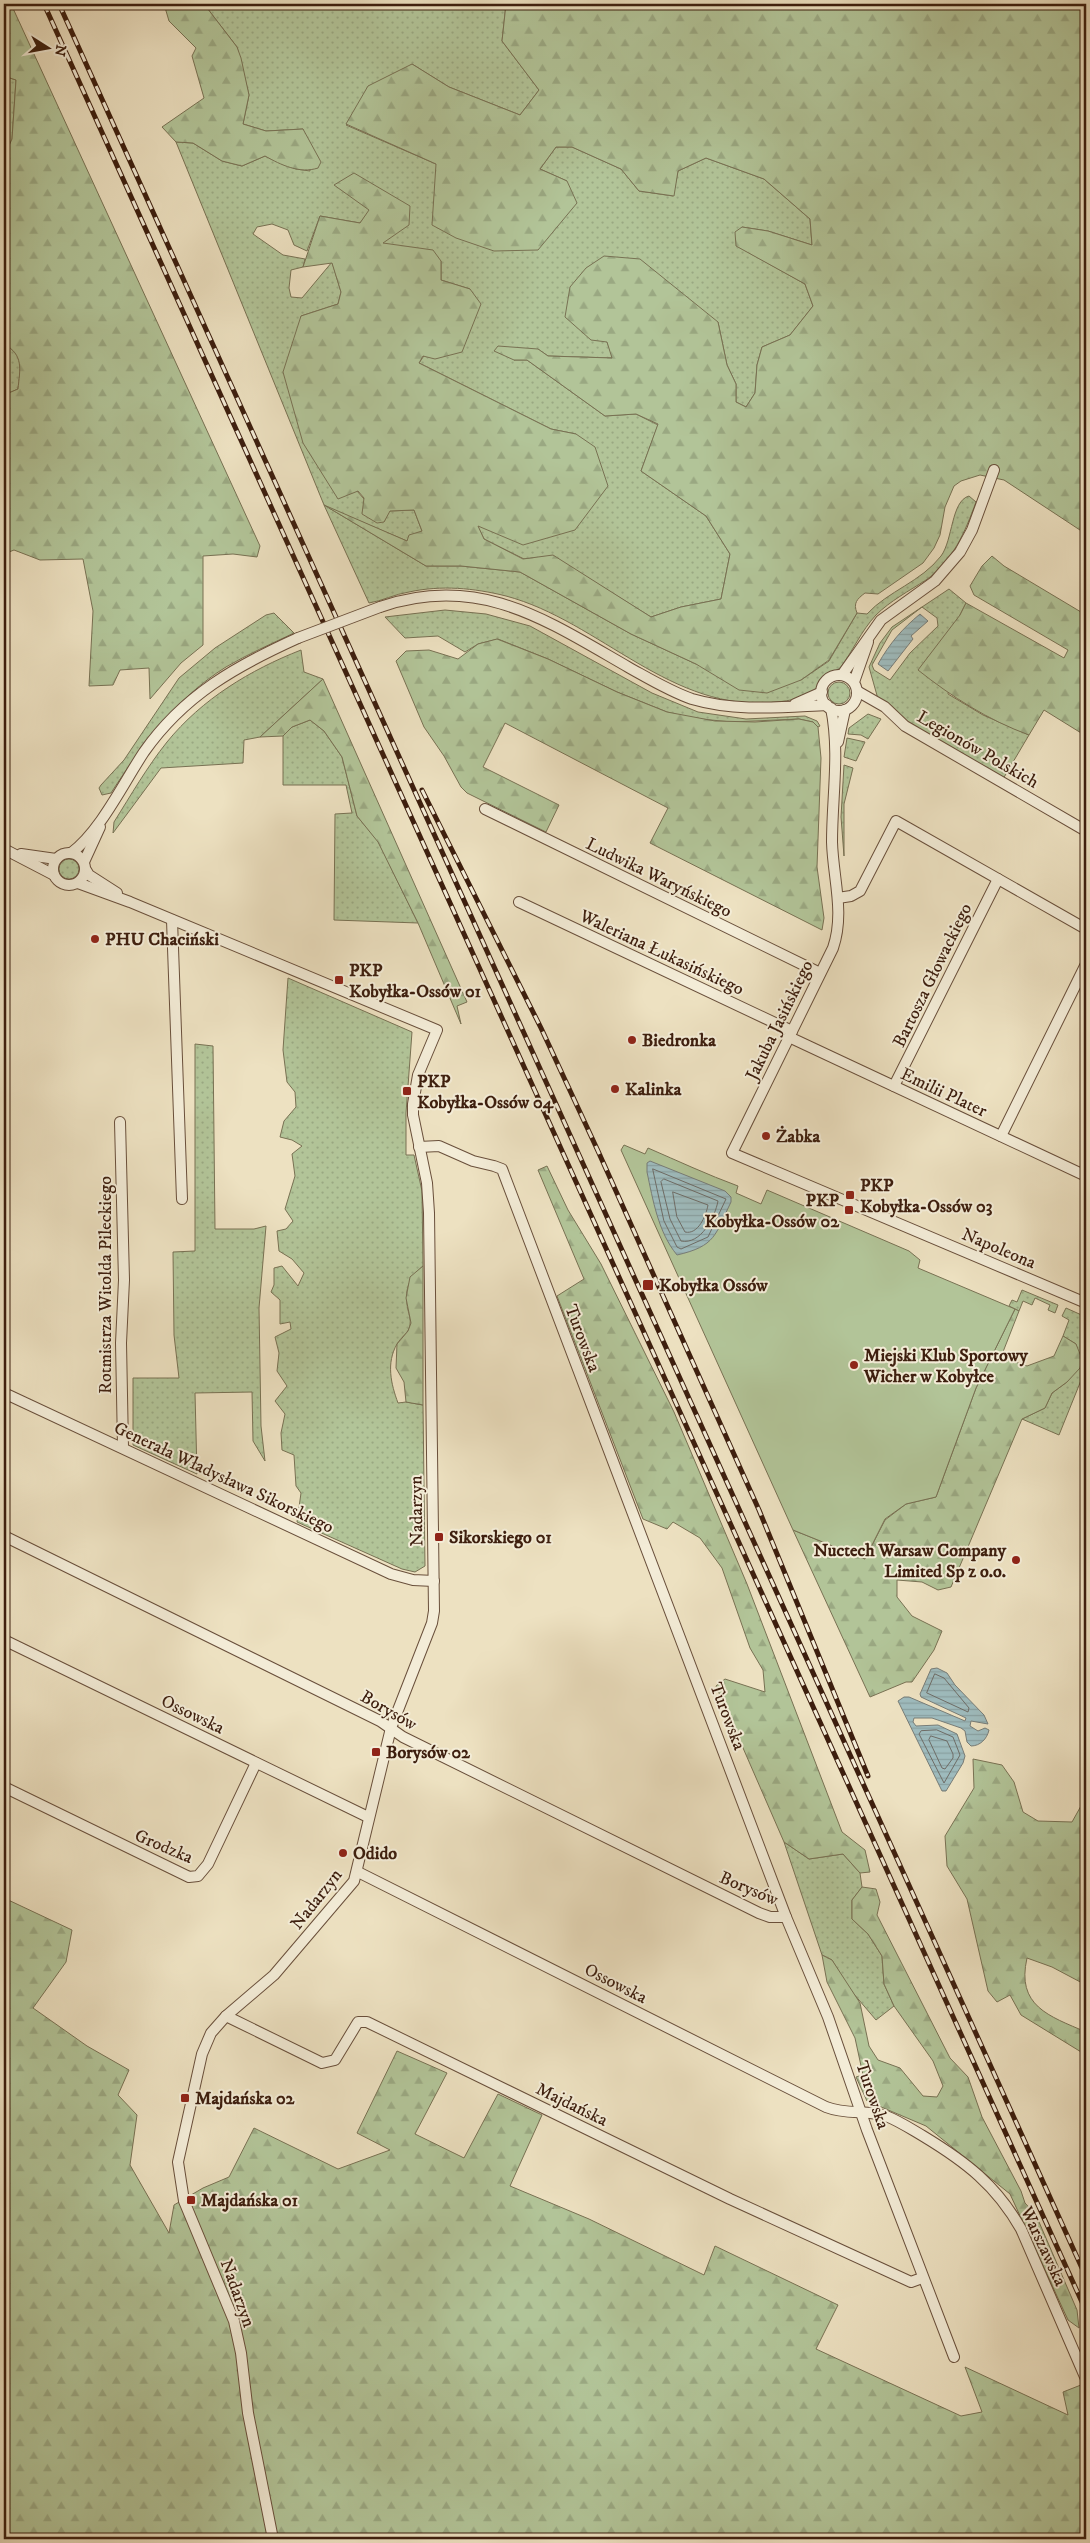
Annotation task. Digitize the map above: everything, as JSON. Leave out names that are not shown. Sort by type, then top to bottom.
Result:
[{"type":"street","points":[[787,707],[822,692],[828,679],[842,675],[872,632],[891,611],[935,581],[951,564],[972,530],[994,470]]},
{"type":"street","points":[[71,853],[110,806],[159,733],[197,696],[233,669],[298,638],[380,606],[410,599],[450,595],[505,603],[534,614],[657,684],[690,698],[735,707],[829,707],[845,710],[853,705],[855,687],[872,632]]},
{"type":"street","points":[[842,675],[855,687]]},
{"type":"street","name":"Legionów Polskich","points":[[855,687],[885,707],[905,726],[1086,831]]},
{"type":"street","points":[[822,692],[829,707]]},
{"type":"street","name":"Jakuba Jasińskiego","points":[[829,707],[836,753]]},
{"type":"street","name":"Jakuba Jasińskiego","points":[[732,1153],[833,948],[838,932],[838,898],[832,846],[836,753],[845,710]]},
{"type":"street","points":[[78,884],[83,878],[85,866],[110,806]]},
{"type":"street","name":"Ludwika Waryńskiego","points":[[485,809],[820,973]]},
{"type":"street","points":[[838,898],[851,896],[860,891],[896,821],[1086,929]]},
{"type":"street","points":[[8,851],[56,859]]},
{"type":"street","points":[[8,851],[54,875],[62,884],[70,886],[78,884],[130,902],[172,920],[182,1199]]},
{"type":"street","points":[[54,875],[53,867],[56,859],[63,854],[71,853],[78,856],[89,875],[130,902]]},
{"type":"street","name":"Bartosza Głowackiego","points":[[894,1086],[998,879]]},
{"type":"street","name":"Waleriana Łukasińskiego","points":[[518,902],[790,1034]]},
{"type":"street","name":"Nadarzyn","points":[[172,920],[437,1030],[418,1075],[414,1093],[413,1115],[427,1183],[429,1213],[434,1581],[432,1623],[390,1728],[368,1818],[358,1872],[348,1890],[274,1976],[226,2016],[211,2033],[202,2054],[178,2162],[184,2201],[234,2322],[248,2413],[273,2539]]},
{"type":"street","points":[[1001,1136],[1086,964]]},
{"type":"street","name":"Emilii Plater","points":[[790,1034],[894,1086],[1086,1176]]},
{"type":"street","name":"Rotmistrza Witolda Pileckiego","points":[[120,1122],[124,1280],[122,1343],[123,1448]]},
{"type":"street","name":"Turowska","points":[[419,1148],[439,1146],[473,1161],[502,1169],[786,1917],[828,2017],[922,2278],[954,2357]]},
{"type":"street","name":"Napoleona","points":[[732,1153],[1086,1303]]},
{"type":"street","name":"Generała Władysława Sikorskiego","points":[[4,1393],[391,1574],[412,1580],[434,1581]]},
{"type":"street","name":"Borysów","points":[[4,1536],[380,1721],[403,1737],[759,1914],[770,1917],[786,1917]]},
{"type":"street","name":"Ossowska","points":[[4,1640],[368,1818]]},
{"type":"street","name":"Grodzka","points":[[4,1787],[189,1877],[198,1876],[208,1864],[256,1763]]},
{"type":"street","name":"Ossowska","points":[[358,1872],[826,2107],[838,2111],[863,2113]]},
{"type":"street","name":"Majdańska","points":[[226,2016],[322,2063],[335,2060],[358,2022],[367,2022],[730,2199],[911,2282],[922,2278]]},
{"type":"street","name":"Warszawska","points":[[863,2113],[886,2116],[918,2133],[974,2170],[1001,2196],[1021,2229],[1086,2378]]},
{"type":"green space","points":[[4,4],[11,4],[260,546],[257,557],[233,554],[203,556],[203,645],[181,663],[150,699],[149,668],[120,670],[113,685],[89,686],[93,611],[83,559],[40,560],[14,550],[4,554],[4,395],[18,389],[20,369],[15,353],[4,344],[4,157],[12,139],[16,80],[4,76]]},
{"type":"green space","points":[[164,4],[204,4],[237,47],[241,58],[249,95],[243,124],[266,131],[303,129],[321,162],[318,168],[311,170],[298,169],[265,156],[242,166],[222,161],[193,143],[176,142],[162,127],[204,98],[192,56],[196,48],[169,21]]},
{"type":"green space","points":[[204,4],[506,4],[502,41],[539,90],[520,115],[449,87],[412,64],[346,125],[436,164],[567,181],[540,169],[556,147],[572,147],[621,169],[639,191],[673,196],[678,171],[706,158],[764,179],[810,219],[812,245],[768,231],[742,227],[737,246],[805,284],[813,306],[790,335],[762,347],[757,365],[755,393],[746,407],[736,402],[736,384],[727,365],[718,322],[607,342],[613,358],[548,356],[538,349],[514,360],[527,360],[605,416],[636,414],[658,425],[641,471],[706,516],[730,554],[721,599],[681,607],[651,617],[553,556],[524,559],[484,539],[477,525],[576,434],[551,429],[419,363],[470,289],[441,280],[441,261],[382,243],[370,210],[360,223],[320,216],[307,251],[294,245],[288,230],[272,224],[257,227],[253,234],[283,255],[305,259],[303,267],[291,270],[289,288],[291,297],[302,298],[332,262],[341,292],[338,304],[301,316],[357,491],[384,522],[389,511],[414,510],[422,531],[407,541],[329,508],[426,566],[461,566],[520,572],[631,634],[696,664],[801,680],[829,661],[857,613],[867,614],[875,606],[933,565],[945,549],[959,505],[963,499],[969,496],[976,502],[951,555],[926,580],[893,601],[876,615],[840,668],[827,674],[816,690],[797,699],[776,702],[738,702],[703,694],[637,663],[540,608],[506,596],[470,589],[445,588],[404,593],[369,603],[324,505],[176,142],[193,143],[222,161],[242,166],[265,156],[296,169],[310,171],[303,129],[266,131],[243,124],[249,95],[237,47]]},
{"type":"green space","points":[[506,4],[1086,4],[1086,534],[1004,480],[980,475],[961,481],[954,486],[945,507],[940,535],[934,548],[923,563],[878,594],[865,593],[860,597],[856,602],[857,613],[829,660],[801,680],[767,693],[739,690],[696,664],[631,634],[520,572],[461,566],[426,566],[324,505],[407,541],[409,535],[422,531],[414,510],[390,511],[384,522],[377,523],[362,514],[364,498],[358,491],[338,499],[303,443],[283,372],[301,316],[338,304],[341,292],[332,263],[303,267],[320,216],[360,223],[369,210],[334,185],[354,173],[410,206],[409,225],[383,243],[433,250],[441,261],[441,280],[470,289],[481,304],[462,352],[435,359],[423,356],[419,363],[551,429],[576,434],[595,447],[608,486],[575,530],[523,545],[478,526],[484,539],[523,559],[553,555],[651,617],[681,607],[721,599],[730,554],[706,516],[641,471],[658,424],[636,414],[605,416],[527,360],[514,360],[494,351],[498,346],[538,349],[548,356],[612,358],[607,342],[591,340],[565,317],[570,287],[586,268],[604,256],[640,259],[718,322],[727,365],[736,384],[736,402],[746,407],[755,393],[757,365],[762,347],[790,335],[813,306],[805,284],[736,246],[735,232],[742,227],[768,231],[812,245],[810,219],[764,179],[706,158],[678,171],[674,196],[639,191],[621,169],[572,147],[556,147],[540,169],[567,181],[577,203],[538,250],[494,251],[456,238],[432,225],[436,164],[346,124],[368,86],[412,64],[449,87],[520,115],[539,90],[502,41]]},
{"type":"green space","points":[[4,76],[16,80],[12,139],[4,157]]},
{"type":"green space","points":[[4,344],[15,353],[20,363],[20,369],[18,389],[4,395]]},
{"type":"green space","points":[[992,556],[1004,566],[1086,615],[1086,736],[1044,710],[1029,735],[971,707],[918,670],[960,615],[966,603],[1064,658],[1068,650],[974,595],[970,586],[982,566]]},
{"type":"green space","points":[[949,589],[966,603],[960,615],[948,694],[983,715],[1029,735],[1003,779],[910,725],[901,715],[878,699],[869,667],[880,643],[892,627]],"holes":[[[922,607],[937,618],[938,626],[910,653],[890,680],[874,670],[872,665],[892,630]]]},
{"type":"green space","points":[[445,610],[486,614],[530,626],[652,693],[698,712],[746,719],[805,716],[817,721],[820,726],[818,727],[813,722],[799,719],[732,722],[690,718],[667,712],[617,692],[548,659],[498,639],[478,644],[465,652],[438,636],[405,638],[385,617]]},
{"type":"green space","points":[[274,613],[294,633],[226,667],[191,693],[148,740],[111,793],[102,795],[99,788],[124,760],[179,678],[215,648],[266,615]]},
{"type":"green space","points":[[497,639],[548,659],[617,692],[667,712],[715,721],[755,722],[799,719],[813,722],[818,727],[821,758],[817,867],[824,918],[822,930],[650,843],[668,808],[505,723],[483,767],[559,805],[546,832],[467,793],[461,787],[444,756],[424,727],[396,661],[406,651],[429,650],[458,659],[478,644]]},
{"type":"green space","points":[[301,650],[304,672],[323,679],[260,737],[244,740],[243,763],[161,768],[113,833],[114,822],[139,781],[167,742],[196,712],[228,687],[263,667]]},
{"type":"green space","points":[[323,679],[467,1002],[457,1006],[461,1024],[418,923],[378,842],[357,816],[342,757],[324,731],[310,720],[292,727],[283,736],[260,737]]},
{"type":"green space","points":[[839,682],[847,685],[850,693],[847,701],[839,704],[831,701],[828,693],[831,685]]},
{"type":"green space","points":[[868,714],[881,719],[868,739],[861,735],[848,734],[849,728]]},
{"type":"green space","points":[[310,720],[324,731],[342,757],[357,816],[378,841],[418,923],[334,920],[335,814],[352,813],[346,785],[283,785],[283,736],[292,727]]},
{"type":"green space","points":[[847,738],[865,742],[856,761],[844,757]]},
{"type":"green space","points":[[844,765],[853,768],[844,804],[844,856],[841,817]]},
{"type":"green space","points":[[69,859],[76,862],[79,869],[76,876],[69,879],[62,876],[59,869],[62,862]]},
{"type":"green space","points":[[288,978],[412,1032],[406,1113],[406,1155],[414,1155],[422,1191],[423,1266],[408,1285],[407,1303],[410,1325],[394,1351],[391,1374],[398,1403],[406,1402],[423,1405],[425,1566],[415,1572],[402,1569],[297,1522],[301,1493],[296,1486],[294,1455],[282,1450],[281,1433],[285,1414],[275,1401],[287,1386],[277,1371],[279,1353],[275,1337],[291,1329],[290,1322],[280,1324],[280,1300],[271,1292],[274,1285],[274,1268],[282,1266],[298,1286],[304,1273],[292,1259],[279,1251],[277,1231],[286,1229],[293,1221],[285,1209],[295,1176],[292,1154],[302,1146],[292,1140],[280,1137],[284,1121],[296,1107],[295,1092],[287,1082],[283,1050]]},
{"type":"green space","points":[[195,1044],[213,1046],[215,1229],[254,1229],[266,1226],[259,1308],[261,1426],[265,1461],[253,1441],[252,1392],[195,1393],[197,1474],[133,1445],[133,1378],[179,1378],[174,1335],[173,1252],[195,1251]]},
{"type":"green space","name":"Miejski Klub Sportowy Wicher w Kobyłce","points":[[624,1145],[645,1154],[648,1148],[738,1186],[736,1193],[761,1204],[767,1190],[909,1251],[920,1260],[918,1268],[1015,1309],[976,1388],[936,1497],[906,1504],[885,1519],[865,1559],[793,1530],[621,1150]]},
{"type":"green space","points":[[547,1166],[568,1210],[601,1264],[674,1412],[747,1584],[842,1832],[865,1850],[870,1872],[860,1873],[843,1854],[809,1859],[784,1842],[716,1686],[725,1679],[765,1692],[763,1670],[750,1648],[722,1568],[700,1538],[673,1522],[667,1529],[643,1519],[557,1296],[584,1279],[538,1170]]},
{"type":"green space","points":[[423,1266],[423,1405],[406,1402],[404,1382],[396,1368],[397,1344],[408,1331],[411,1323],[406,1298],[410,1277]]},
{"type":"green space","points":[[1022,1290],[1058,1305],[1055,1313],[1048,1310],[1050,1305],[1035,1298],[1032,1305],[1023,1301],[1019,1311],[1009,1306],[1012,1300],[1017,1302]]},
{"type":"green space","points":[[1066,1308],[1086,1317],[1086,1368],[1059,1435],[1022,1419],[1045,1408],[1052,1393],[1067,1382],[1076,1344],[1063,1336],[1069,1320],[1062,1316]]},
{"type":"green space","points":[[1015,1309],[1019,1311],[1001,1357],[1027,1366],[1054,1356],[1063,1336],[1076,1344],[1082,1359],[1080,1368],[1067,1382],[1052,1393],[1045,1408],[1022,1419],[951,1587],[938,1590],[922,1582],[897,1580],[897,1597],[912,1616],[942,1631],[934,1650],[912,1682],[906,1682],[870,1697],[793,1530],[865,1559],[885,1520],[906,1504],[936,1497],[976,1388]]},
{"type":"green space","points":[[973,1759],[1002,1765],[1014,1782],[1023,1812],[1038,1821],[1072,1822],[1086,1797],[1086,1985],[1052,1967],[1027,1958],[1025,1974],[1026,1988],[1038,2007],[1048,2014],[1086,2032],[1086,2055],[1021,2015],[1010,1995],[997,2002],[988,1991],[967,1899],[947,1866],[945,1836],[974,1788]]},
{"type":"green space","points":[[784,1842],[809,1859],[843,1854],[860,1873],[862,1887],[852,1900],[852,1919],[868,1934],[882,1956],[884,1984],[894,2006],[876,2020],[847,1986],[832,1960],[822,1955]]},
{"type":"green space","points":[[862,1887],[876,1889],[880,1902],[877,1915],[950,2058],[968,2077],[982,2117],[1021,2191],[1025,2203],[1036,2215],[1077,2310],[1079,2328],[1068,2320],[1010,2194],[926,2126],[867,2101],[856,2077],[863,2075],[855,2038],[827,1982],[822,1955],[832,1960],[860,2003],[869,2046],[878,2060],[900,2068],[923,2096],[937,2097],[943,2086],[933,2061],[894,2006],[884,1984],[882,1956],[868,1934],[852,1919],[852,1900]]},
{"type":"green space","points":[[4,1898],[72,1930],[66,1962],[33,2008],[87,2046],[129,2070],[118,2095],[137,2115],[130,2165],[169,2233],[174,2205],[203,2188],[229,2177],[254,2128],[338,2169],[390,2150],[357,2133],[397,2051],[447,2073],[415,2134],[464,2158],[498,2094],[542,2115],[510,2186],[589,2219],[704,2275],[715,2246],[838,2305],[816,2349],[961,2416],[982,2412],[965,2367],[1068,2415],[1063,2392],[1086,2383],[1086,2539],[4,2539]]},
{"type":"water","points":[[920,614],[928,621],[911,636],[913,639],[888,671],[878,664],[897,637]]},
{"type":"water","points":[[650,1161],[725,1191],[731,1197],[731,1202],[713,1238],[700,1248],[677,1255],[665,1236],[654,1205],[647,1172],[647,1163]]},
{"type":"water","points":[[937,1668],[947,1673],[955,1685],[984,1715],[988,1724],[971,1721],[970,1726],[978,1731],[985,1728],[989,1730],[983,1741],[971,1746],[967,1742],[965,1731],[961,1728],[932,1718],[914,1718],[913,1722],[916,1726],[938,1725],[957,1734],[965,1756],[963,1763],[946,1791],[942,1791],[898,1701],[904,1697],[909,1697],[965,1721],[966,1718],[921,1697],[920,1694],[931,1669]]},
{"type":"railway","points":[[44,4],[1086,2311]]},
{"type":"railway","points":[[59,4],[1086,2277]]},
{"type":"railway","points":[[422,790],[541,1028],[598,1151],[759,1510],[868,1776]]},
{"type":"place","name":"PHU Chaciński","points":[[95,939]]},
{"type":"place","name":"PKP Kobyłka-Ossów 01","points":[[339,980]]},
{"type":"place","name":"Biedronka","points":[[632,1040]]},
{"type":"place","name":"Kalinka","points":[[615,1089]]},
{"type":"place","name":"PKP Kobyłka-Ossów 04","points":[[407,1091]]},
{"type":"place","name":"Żabka","points":[[766,1136]]},
{"type":"place","name":"PKP Kobyłka-Ossów 03","points":[[850,1195]]},
{"type":"place","name":"PKP Kobyłka-Ossów 02","points":[[849,1210]]},
{"type":"place","name":"Kobyłka Ossów","points":[[648,1285]]},
{"type":"place","name":"Miejski Klub Sportowy Wicher w Kobyłce","points":[[854,1365]]},
{"type":"place","name":"Sikorskiego 01","points":[[439,1537]]},
{"type":"place","name":"Nuctech Warsaw Company Limited Sp z o.o.","points":[[1016,1560]]},
{"type":"place","name":"Borysów 02","points":[[376,1752]]},
{"type":"place","name":"Odido","points":[[343,1853]]},
{"type":"place","name":"Majdańska 02","points":[[185,2098]]},
{"type":"place","name":"Majdańska 01","points":[[191,2200]]}]
